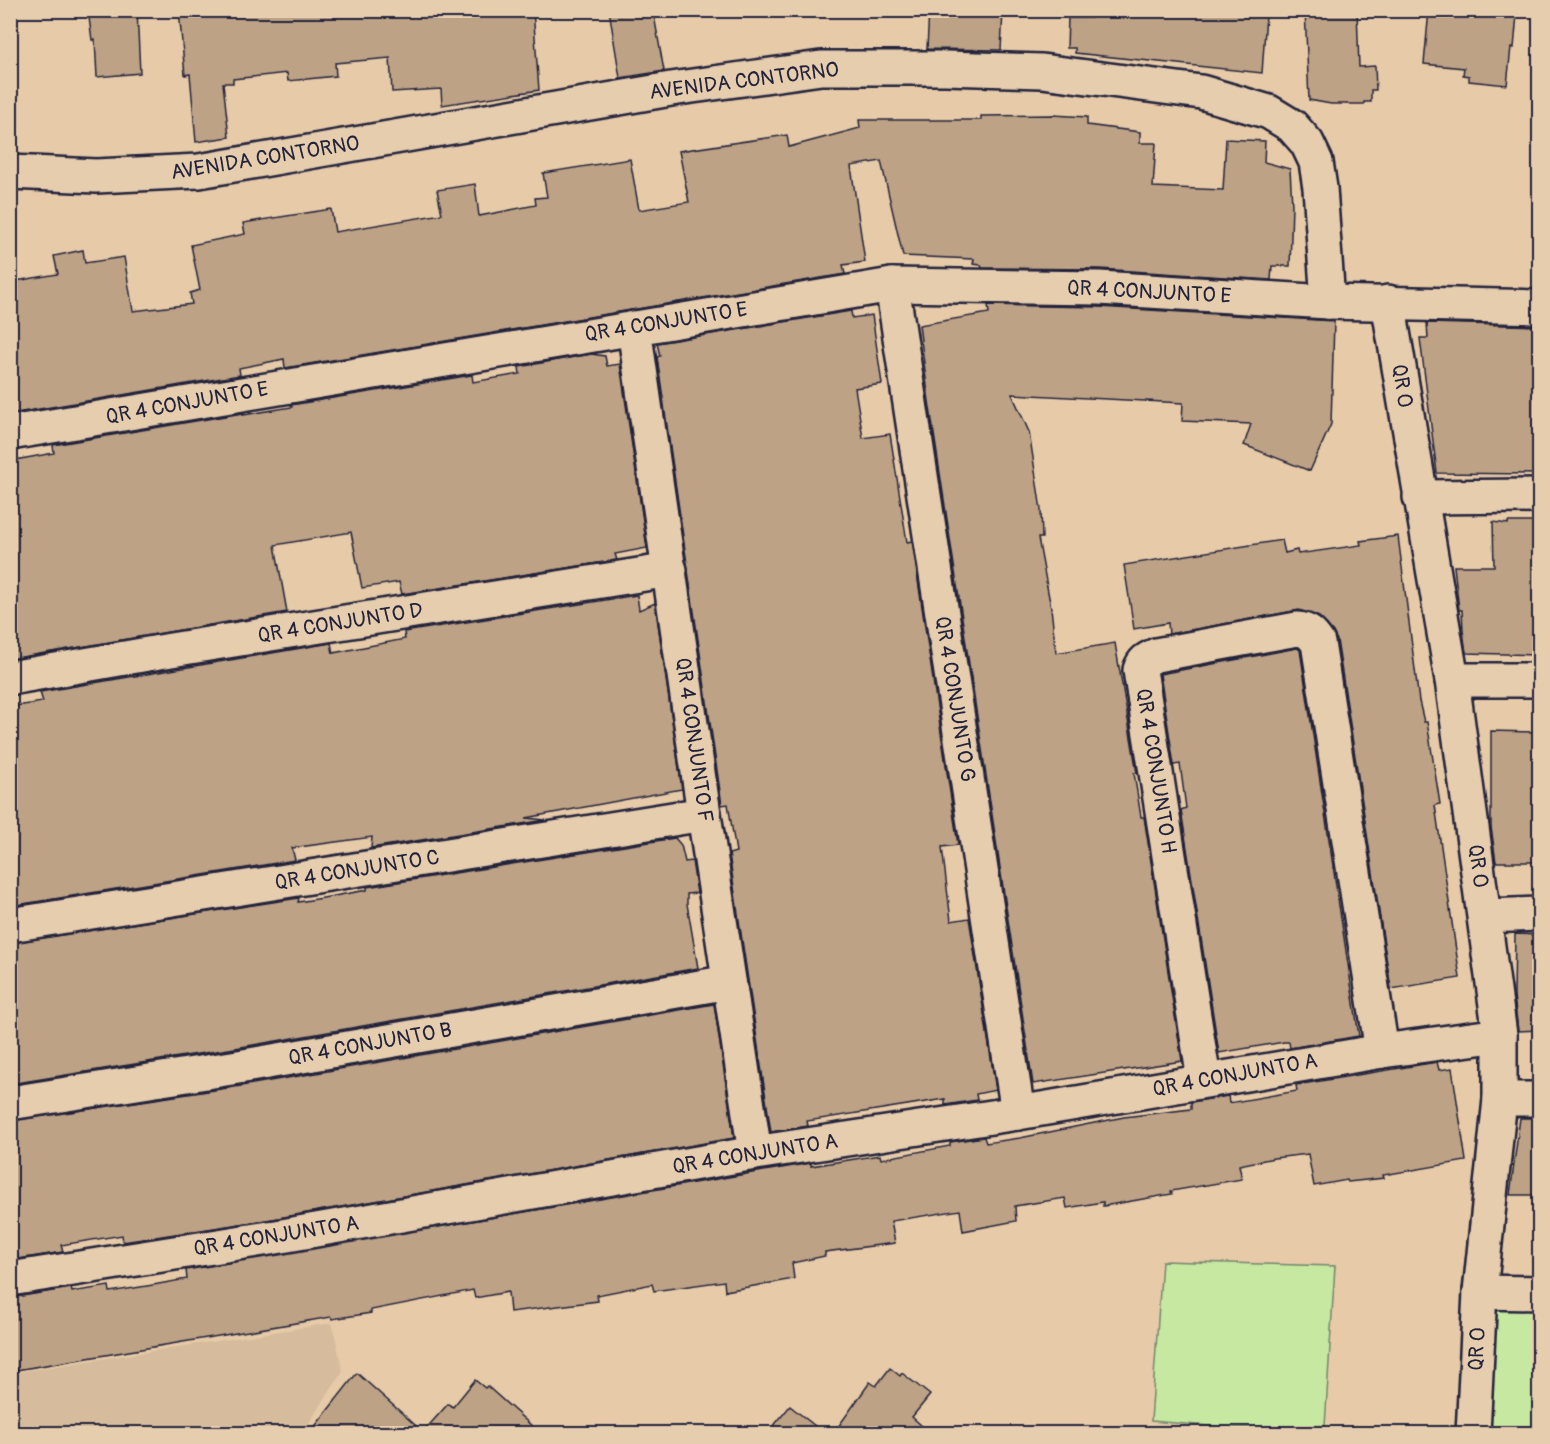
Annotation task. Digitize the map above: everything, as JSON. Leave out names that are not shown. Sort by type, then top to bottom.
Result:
[{"type":"street","name":"AVENIDA CONTORNO","points":[[10,172],[96,176],[199,171],[671,89],[821,68],[1042,71],[1201,92],[1269,111],[1292,126],[1307,143],[1316,162],[1328,302]]},
{"type":"street","name":"QR 4 CONJUNTO E","points":[[10,434],[892,285],[1100,288],[1328,302],[1539,307]]},
{"type":"street","name":"QR 4 CONJUNTO G","points":[[892,285],[1018,1113]]},
{"type":"street","name":"QR 0","points":[[1388,302],[1452,680],[1500,1035],[1500,1099],[1480,1292],[1473,1434]]},
{"type":"street","name":"QR 4 CONJUNTO F","points":[[634,327],[755,1153]]},
{"type":"street","points":[[1420,497],[1539,496]]},
{"type":"street","name":"QR 4 CONJUNTO D","points":[[10,678],[182,648],[670,570]]},
{"type":"street","name":"QR 4 CONJUNTO H","points":[[1204,1080],[1140,670],[1147,659],[1156,655],[1297,629],[1311,634],[1318,643],[1382,1051]]},
{"type":"street","points":[[1452,680],[1539,680]]},
{"type":"street","name":"QR 4 CONJUNTO C","points":[[10,925],[704,814]]},
{"type":"street","points":[[1485,916],[1539,914]]},
{"type":"street","name":"QR 4 CONJUNTO B","points":[[10,1103],[238,1067],[729,982]]},
{"type":"street","name":"QR 4 CONJUNTO A","points":[[10,1279],[276,1237],[755,1153],[1018,1113],[1382,1051],[1500,1035]]},
{"type":"street","points":[[1500,1099],[1539,1099]]},
{"type":"street","points":[[1480,1292],[1539,1293]]},
{"type":"shaded area","points":[[332,1323],[343,1372],[302,1433],[11,1433],[11,1373]]},
{"type":"green space","points":[[1162,1261],[1335,1266],[1325,1426],[1233,1428],[1151,1421]]},
{"type":"green space","points":[[1539,1308],[1539,1433],[1485,1434],[1487,1311]]},
{"type":"building","points":[[88,10],[137,10],[140,73],[97,77],[95,39],[92,40]]},
{"type":"building","points":[[179,10],[533,10],[539,90],[442,105],[441,89],[392,92],[390,58],[335,63],[336,76],[288,81],[287,73],[233,79],[233,83],[223,83],[229,137],[196,142],[190,74],[185,75]]},
{"type":"building","points":[[609,10],[653,10],[664,71],[620,78]]},
{"type":"building","points":[[929,10],[1003,10],[1001,50],[927,49]]},
{"type":"building","points":[[1100,10],[1207,10],[1266,15],[1262,73],[1075,53],[1075,48],[1067,48],[1068,18],[1091,18],[1091,12],[1100,13]]},
{"type":"building","points":[[1305,10],[1357,10],[1359,67],[1375,66],[1376,90],[1371,90],[1371,102],[1331,104],[1309,100]]},
{"type":"building","points":[[1429,10],[1479,10],[1517,14],[1507,85],[1469,81],[1469,76],[1463,75],[1464,68],[1424,64]]},
{"type":"building","points":[[981,116],[1087,117],[1087,125],[1140,132],[1140,143],[1156,143],[1153,187],[1223,190],[1226,139],[1265,141],[1264,162],[1290,169],[1292,206],[1290,266],[1272,266],[1271,280],[1100,269],[982,268],[981,265],[973,264],[974,259],[903,256],[881,161],[851,166],[865,262],[843,265],[845,274],[285,368],[284,359],[239,368],[240,375],[10,414],[10,282],[58,274],[54,256],[83,250],[85,263],[124,257],[133,311],[192,304],[190,293],[200,290],[191,245],[245,234],[243,223],[331,209],[335,232],[442,214],[437,190],[475,184],[479,216],[536,205],[535,198],[547,197],[543,173],[630,159],[639,210],[689,202],[679,151],[787,135],[789,147],[860,128],[859,120],[981,120]]},
{"type":"building","points":[[988,305],[1098,307],[1334,321],[1331,424],[1310,471],[1244,445],[1251,424],[1182,421],[1183,403],[1012,394],[1029,432],[1041,510],[1042,538],[1038,538],[1051,608],[1056,653],[1115,643],[1137,773],[1134,773],[1141,817],[1144,817],[1182,1061],[1033,1084],[919,325],[989,313]]},
{"type":"building","points":[[851,311],[852,318],[872,315],[882,384],[855,388],[863,438],[890,434],[907,542],[912,541],[958,845],[942,847],[951,921],[969,918],[996,1090],[976,1094],[977,1100],[945,1105],[945,1099],[807,1121],[808,1126],[771,1132],[729,854],[736,852],[728,804],[722,805],[657,357],[660,356],[657,343]]},
{"type":"building","points":[[1427,323],[1539,326],[1539,474],[1437,473],[1420,338],[1428,338]]},
{"type":"building","points":[[591,354],[605,356],[607,366],[620,364],[647,548],[615,554],[617,560],[402,594],[399,582],[362,588],[351,532],[275,545],[287,612],[10,659],[10,461],[54,453],[53,445],[292,407],[291,405],[472,375],[473,382],[520,374],[519,367]]},
{"type":"building","points":[[1493,522],[1508,524],[1508,522],[1539,522],[1539,655],[1466,653],[1462,610],[1459,610],[1454,566],[1494,566]]},
{"type":"building","points":[[1398,536],[1419,701],[1424,722],[1427,722],[1440,804],[1435,805],[1460,978],[1391,989],[1337,640],[1333,632],[1319,617],[1299,610],[1169,634],[1168,623],[1134,629],[1124,565],[1282,540],[1285,553],[1297,550],[1298,554],[1361,545],[1360,541]]},
{"type":"building","points":[[637,595],[639,610],[655,603],[682,789],[526,818],[546,820],[371,848],[372,837],[292,848],[295,860],[10,906],[10,751],[15,750],[10,727],[10,707],[43,702],[40,692],[331,643],[333,653],[405,639],[404,632]]},
{"type":"building","points":[[1297,648],[1300,650],[1359,1036],[1290,1048],[1289,1042],[1284,1042],[1219,1053],[1181,810],[1186,808],[1180,764],[1174,765],[1160,674]]},
{"type":"building","points":[[1491,731],[1539,734],[1539,862],[1496,862],[1491,827]]},
{"type":"building","points":[[675,838],[681,845],[685,862],[692,861],[697,893],[687,894],[687,904],[698,968],[235,1048],[10,1084],[10,943],[299,898],[298,902],[367,890],[367,887]]},
{"type":"building","points":[[1515,934],[1539,935],[1539,1030],[1518,1031],[1514,995]]},
{"type":"building","points":[[714,1004],[734,1138],[273,1219],[123,1242],[122,1235],[61,1245],[63,1252],[18,1259],[17,1252],[10,1253],[10,1121],[241,1086]]},
{"type":"building","points":[[1437,1062],[1439,1070],[1452,1068],[1466,1161],[1383,1175],[1384,1178],[1348,1182],[1347,1180],[1314,1186],[1308,1154],[1274,1158],[1239,1165],[1242,1179],[1103,1206],[1103,1202],[1067,1208],[1065,1198],[1015,1206],[1016,1221],[963,1231],[960,1210],[891,1221],[895,1243],[825,1252],[825,1256],[792,1263],[794,1279],[725,1291],[724,1281],[654,1291],[652,1284],[597,1295],[598,1301],[510,1312],[508,1292],[475,1298],[473,1290],[371,1310],[371,1313],[332,1319],[331,1317],[10,1371],[10,1298],[71,1288],[72,1292],[109,1286],[110,1292],[153,1285],[187,1279],[186,1270],[811,1163],[811,1166],[880,1155],[881,1159],[950,1146],[950,1142],[984,1137],[986,1143],[1020,1138],[1124,1117],[1191,1109],[1191,1102],[1228,1096],[1229,1103],[1297,1091],[1296,1085]]},
{"type":"building","points":[[1520,1118],[1539,1118],[1539,1195],[1510,1195]]},
{"type":"building","points":[[890,1368],[900,1376],[902,1373],[930,1395],[912,1417],[931,1434],[833,1434],[870,1382],[876,1386]]},
{"type":"building","points":[[357,1373],[423,1432],[448,1404],[453,1407],[475,1380],[485,1388],[487,1386],[541,1434],[309,1434]]},
{"type":"building","points":[[790,1406],[825,1434],[767,1434]]}]
